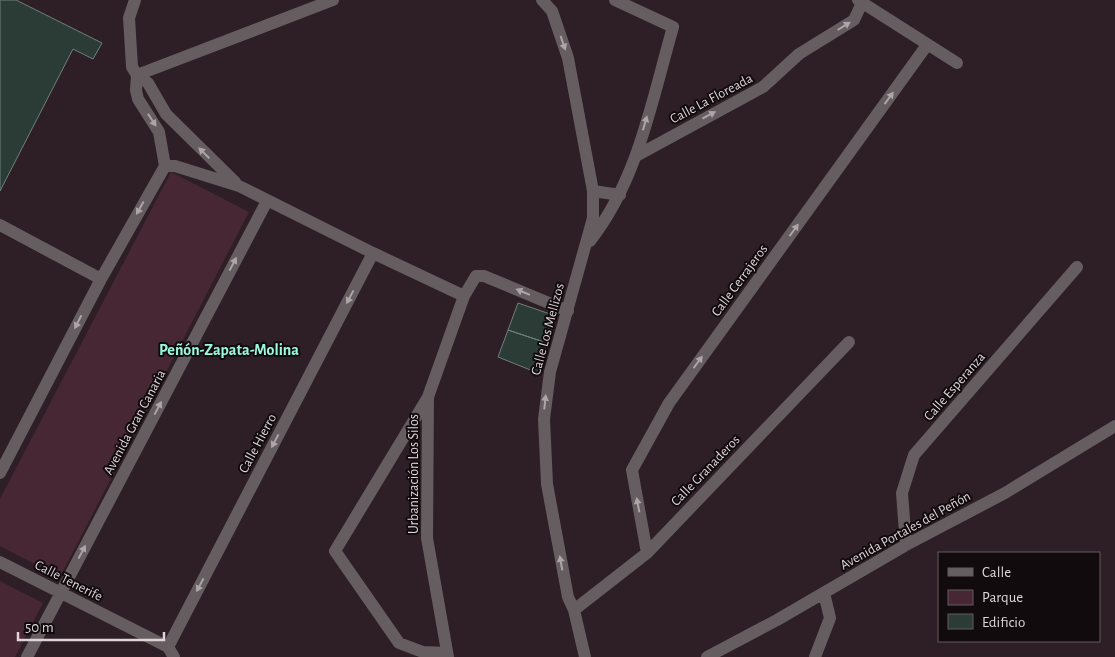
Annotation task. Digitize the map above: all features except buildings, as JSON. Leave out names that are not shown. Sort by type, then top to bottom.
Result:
[{"type":"street","points":[[135,0],[130,9],[128,28],[132,67],[137,75],[148,83],[166,114],[239,186]]},
{"type":"street","points":[[137,75],[333,0]]},
{"type":"street","name":"Calle Los Mellizos","points":[[542,0],[554,5],[568,58],[593,192],[593,218],[587,245],[546,397],[544,447],[547,484],[564,580],[568,597],[574,610],[585,657]]},
{"type":"street","points":[[587,245],[606,221],[620,195],[636,156],[673,28],[615,0]]},
{"type":"street","points":[[860,2],[957,63]]},
{"type":"street","name":"Calle La Floreada","points":[[636,156],[763,87],[799,54],[854,20],[860,2]]},
{"type":"street","name":"Calle Cerrajeros","points":[[647,552],[632,470],[664,412],[927,45]]},
{"type":"street","points":[[0,474],[101,279],[165,166],[160,132],[138,99],[136,90],[137,75]]},
{"type":"street","points":[[165,166],[175,166],[239,186],[464,296]]},
{"type":"street","points":[[593,192],[620,195]]},
{"type":"street","name":"Avenida Gran Canaria","points":[[27,657],[267,201]]},
{"type":"street","points":[[0,225],[101,279]]},
{"type":"street","name":"Calle Hierro","points":[[171,652],[373,253]]},
{"type":"street","name":"Calle Esperanza","points":[[906,545],[902,493],[914,455],[1077,267]]},
{"type":"street","name":"Urbanización Los Silos","points":[[447,655],[427,538],[428,397],[464,296],[472,280],[480,276],[568,311]]},
{"type":"street","name":"Calle Granaderos","points":[[574,610],[647,552],[849,342]]},
{"type":"street","points":[[428,397],[335,551],[399,643],[423,652],[447,655]]},
{"type":"street","name":"Avenida Portales del Peñón","points":[[707,657],[824,593],[906,545],[1005,493],[1115,426]]},
{"type":"street","name":"Calle Tenerife","points":[[0,562],[171,652]]},
{"type":"street","points":[[815,657],[830,618],[824,593]]},
{"type":"green space","points":[[171,172],[249,212],[60,577],[0,546],[0,499]]},
{"type":"green space","points":[[0,581],[43,603],[15,657],[0,657]]},
{"type":"district","name":"Peñón-Zapata-Molina","points":[[229,349]]}]
